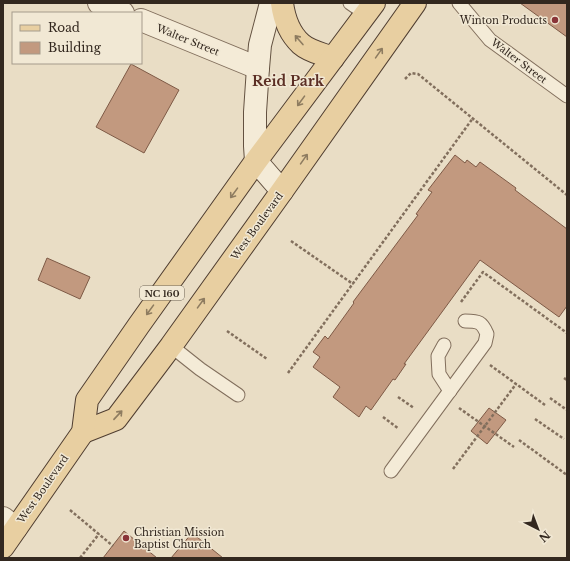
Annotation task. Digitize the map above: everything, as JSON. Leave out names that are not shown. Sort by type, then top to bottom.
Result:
[{"type":"main road","points":[[282,3],[283,17],[301,44],[311,50],[333,58]]},
{"type":"main road","name":"West Boulevard","points":[[3,547],[10,523],[83,432],[116,419],[171,346],[415,3]]},
{"type":"main road","name":"West Boulevard","points":[[83,432],[88,400],[139,325],[256,161],[333,58],[364,7]]},
{"type":"street","points":[[99,3],[121,12]]},
{"type":"street","points":[[270,3],[260,45],[255,112],[256,161],[282,191]]},
{"type":"street","name":"Walter Street","points":[[142,20],[258,68]]},
{"type":"lane","name":"Walter Street","points":[[459,3],[490,40],[567,96]]},
{"type":"lane","points":[[391,471],[485,343],[487,334],[483,325],[476,321],[465,321]]},
{"type":"lane","points":[[444,345],[438,356],[439,374],[450,391]]},
{"type":"lane","points":[[171,346],[200,369],[238,395]]},
{"type":"path","points":[[405,79],[411,73],[418,74],[567,195]]},
{"type":"path","points":[[288,373],[473,118]]},
{"type":"path","points":[[291,241],[353,284]]},
{"type":"path","points":[[459,306],[483,272],[567,333]]},
{"type":"path","points":[[227,331],[267,359]]},
{"type":"path","points":[[487,363],[545,405]]},
{"type":"path","points":[[453,469],[516,384]]},
{"type":"path","points":[[550,398],[567,410]]},
{"type":"path","points":[[456,406],[514,447]]},
{"type":"path","points":[[535,419],[564,439]]},
{"type":"path","points":[[519,440],[567,475]]},
{"type":"path","points":[[70,510],[113,546]]},
{"type":"path","points":[[80,558],[99,534]]},
{"type":"building","name":"Winton Products","points":[[520,3],[567,3],[567,37]]},
{"type":"building","points":[[131,64],[179,90],[144,153],[96,127]]},
{"type":"building","points":[[455,155],[465,163],[467,160],[476,167],[480,162],[516,188],[515,190],[567,229],[567,306],[559,317],[480,260],[404,364],[406,364],[395,380],[393,379],[371,410],[366,406],[359,417],[333,397],[340,387],[313,367],[320,357],[313,352],[325,336],[328,339],[354,303],[353,302],[418,215],[416,214],[432,192],[428,190]]},
{"type":"building","points":[[47,258],[90,277],[80,299],[38,280]]},
{"type":"building","points":[[489,408],[506,420],[487,444],[471,431]]},
{"type":"building","name":"Christian Mission Baptist Church","points":[[124,531],[157,558],[103,558]]},
{"type":"building","name":"Christian Mission Baptist Church","points":[[192,533],[223,558],[171,558]]},
{"type":"place","name":"Winton Products","points":[[555,20]]},
{"type":"place","name":"Christian Mission Baptist Church","points":[[126,538]]},
{"type":"district","name":"Reid Park","points":[[288,81]]}]
